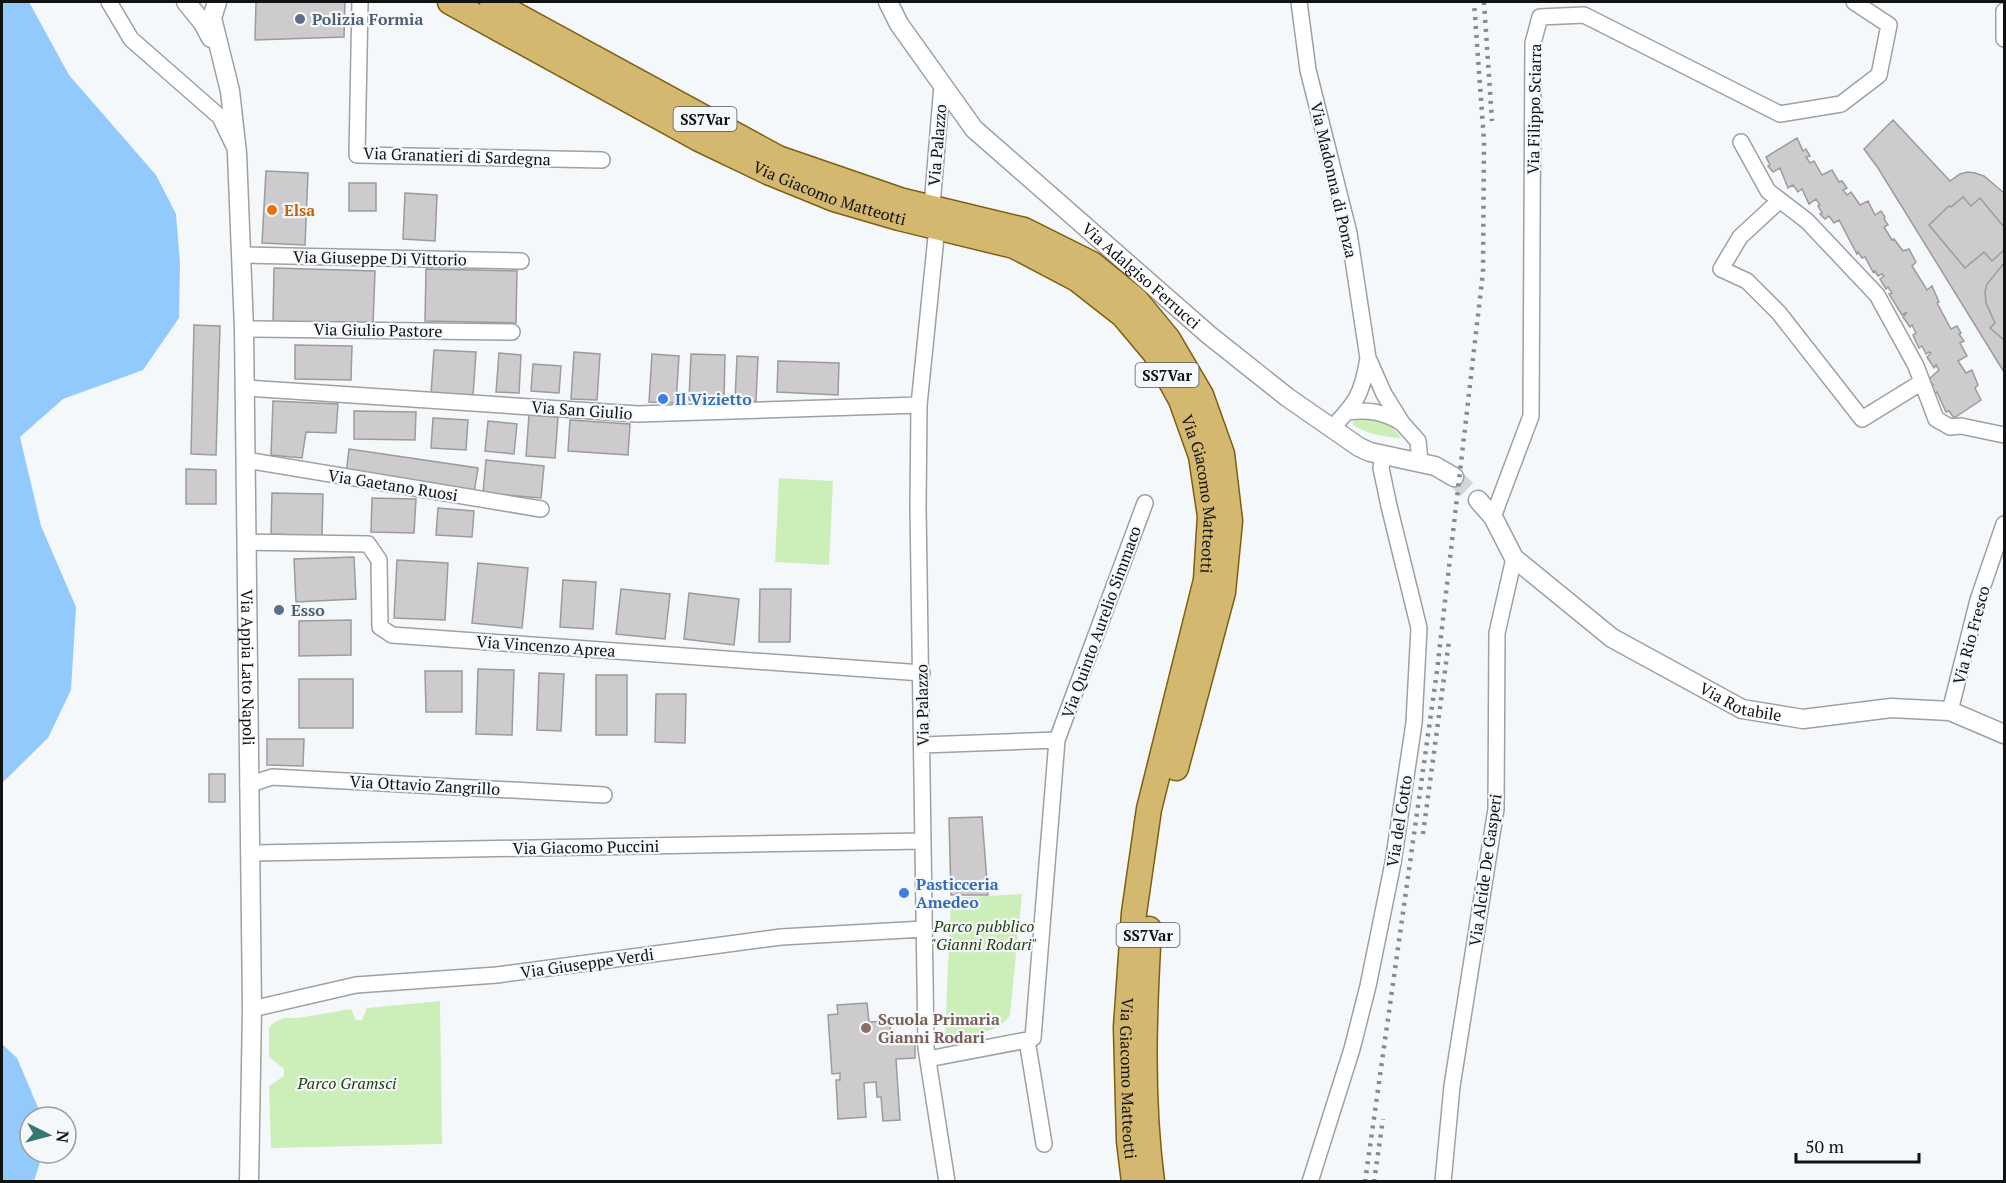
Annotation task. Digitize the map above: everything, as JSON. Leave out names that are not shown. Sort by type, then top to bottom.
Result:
[{"type":"main road","name":"Via Giacomo Matteotti","points":[[450,2],[699,140],[834,199],[1024,230],[1092,264],[1135,299],[1162,331],[1201,395],[1222,454],[1230,521],[1223,592],[1165,810],[1150,915],[1144,1023],[1147,1142],[1152,1182]]},
{"type":"main road","name":"Via Giacomo Matteotti","points":[[492,2],[778,158],[903,201],[934,217],[1014,246],[1077,279],[1123,315],[1155,352],[1181,400],[1201,456],[1210,516],[1206,580],[1149,809],[1134,914],[1126,1028],[1129,1141],[1134,1182]]},
{"type":"street","name":"Via Appia Lato Napoli","points":[[109,2],[131,39],[220,117],[237,153]]},
{"type":"street","name":"Via Appia Lato Napoli","points":[[186,2],[203,23],[221,55]]},
{"type":"street","name":"Via Appia Lato Napoli","points":[[217,2],[212,18],[230,91],[237,153],[244,329],[252,1009],[249,1182]]},
{"type":"street","name":"Via Granatieri di Sardegna","points":[[360,2],[357,155],[602,160]]},
{"type":"street","name":"Via Adalgiso Ferrucci","points":[[888,2],[899,24],[974,129],[1209,335],[1331,429],[1359,447],[1383,455],[1435,466],[1454,477]]},
{"type":"street","name":"Via Madonna di Ponza","points":[[1299,2],[1308,70],[1349,233],[1368,358],[1384,394],[1402,423],[1418,441],[1420,462]]},
{"type":"street","name":"Via Filippo Sciarra","points":[[1493,517],[1531,416],[1533,43],[1540,17],[1584,15],[1780,114],[1841,104],[1879,75],[1889,25],[1854,2]]},
{"type":"street","points":[[2004,11],[2004,39]]},
{"type":"street","name":"Via Palazzo","points":[[942,85],[919,405],[918,507],[928,1059],[947,1182]]},
{"type":"street","points":[[1742,142],[1768,191],[1807,221],[1877,295],[1916,366],[1936,419],[1950,427],[1961,426],[2004,435]]},
{"type":"street","points":[[1780,200],[1740,237],[1721,269],[1747,281],[1779,313],[1862,419],[1922,382]]},
{"type":"street","name":"Via Giuseppe Di Vittorio","points":[[240,255],[521,261]]},
{"type":"street","name":"Via Giulio Pastore","points":[[244,329],[512,332]]},
{"type":"street","name":"Via Madonna di Ponza","points":[[1331,429],[1357,400],[1364,382],[1368,358]]},
{"type":"street","name":"Via San Giulio","points":[[244,388],[638,414],[919,405]]},
{"type":"street","points":[[1348,412],[1371,411],[1393,417],[1402,423]]},
{"type":"street","name":"Via del Cotto","points":[[1310,1182],[1352,1049],[1368,986],[1393,864],[1414,723],[1419,628],[1387,497],[1381,468],[1383,455]]},
{"type":"street","name":"Via Gaetano Ruosi","points":[[246,460],[541,509]]},
{"type":"street","points":[[1478,500],[1493,517],[1514,558]]},
{"type":"street","name":"Via Quinto Aurelio Simmaco","points":[[1044,1144],[1027,1040],[1033,1038],[1057,740],[1145,503]]},
{"type":"street","name":"Via Rio Fresco","points":[[1950,711],[1978,600],[2004,524]]},
{"type":"street","name":"Via Vincenzo Aprea","points":[[246,542],[368,544],[380,560],[380,627],[392,635],[922,673]]},
{"type":"street","name":"Via Rotabile","points":[[1514,558],[1612,638],[1742,709],[1803,719],[1892,708],[1950,711],[2004,734]]},
{"type":"street","name":"Via Alcide De Gasperi","points":[[1443,1182],[1452,1086],[1496,809],[1497,633],[1514,558]]},
{"type":"street","name":"Via Quinto Aurelio Simmaco","points":[[922,745],[1057,740]]},
{"type":"street","name":"Via Ottavio Zangrillo","points":[[248,785],[272,777],[604,795]]},
{"type":"street","name":"Via Giacomo Puccini","points":[[249,853],[923,841]]},
{"type":"street","name":"Via Giuseppe Verdi","points":[[252,1009],[356,985],[496,975],[781,937],[924,929]]},
{"type":"street","points":[[928,1059],[1027,1040]]},
{"type":"green space","points":[[1367,417],[1387,424],[1401,438],[1364,431],[1353,425],[1353,422]]},
{"type":"green space","points":[[779,478],[833,481],[829,565],[775,562]]},
{"type":"green space","name":"Parco pubblico \"Gianni Rodari\"","points":[[1022,894],[1010,1015],[1005,1022],[990,1030],[945,1038],[951,898]]},
{"type":"green space","name":"Parco Gramsci","points":[[440,1001],[442,1144],[271,1148],[269,1086],[284,1076],[284,1069],[269,1057],[269,1028],[273,1023],[284,1018],[298,1018],[351,1009],[356,1020],[362,1020],[367,1008]]},
{"type":"water","points":[[2,2],[29,2],[69,75],[156,175],[176,214],[180,264],[179,318],[143,370],[63,399],[20,437],[41,526],[76,607],[71,690],[48,738],[2,783]]},
{"type":"water","points":[[2,1044],[17,1058],[37,1105],[18,1105],[18,1165],[39,1165],[34,1181],[2,1181]]},
{"type":"building","name":"Polizia Formia","points":[[256,2],[345,2],[344,37],[255,40]]},
{"type":"building","points":[[1893,120],[1950,181],[1960,174],[1975,173],[1984,176],[2004,193],[2004,372],[1864,149]]},
{"type":"building","points":[[1797,138],[1803,151],[1806,149],[1810,156],[1806,157],[1810,163],[1814,161],[1822,175],[1832,170],[1839,182],[1842,181],[1847,188],[1843,190],[1847,195],[1851,192],[1860,205],[1868,201],[1875,215],[1881,211],[1888,225],[1884,227],[1892,240],[1894,239],[1903,251],[1909,249],[1916,262],[1912,266],[1927,290],[1932,286],[1939,302],[1937,303],[1951,329],[1957,326],[1961,333],[1959,334],[1964,341],[1960,343],[1967,356],[1958,361],[1966,373],[1972,370],[1978,385],[1975,388],[1981,400],[1954,418],[1949,411],[1946,412],[1937,392],[1935,394],[1930,386],[1933,385],[1929,379],[1939,370],[1936,365],[1934,368],[1927,357],[1931,353],[1926,354],[1922,346],[1919,348],[1913,335],[1916,333],[1912,325],[1910,327],[1903,317],[1907,312],[1902,315],[1889,294],[1892,293],[1888,287],[1886,289],[1880,279],[1884,276],[1882,274],[1878,276],[1875,271],[1873,272],[1865,257],[1862,258],[1858,252],[1857,254],[1839,220],[1834,223],[1829,216],[1825,219],[1820,214],[1822,213],[1818,206],[1820,205],[1816,199],[1809,204],[1802,189],[1798,192],[1793,185],[1788,188],[1780,168],[1773,172],[1768,166],[1770,165],[1766,157]]},
{"type":"building","points":[[266,171],[308,173],[305,245],[262,243]]},
{"type":"building","points":[[349,183],[376,183],[376,211],[349,211]]},
{"type":"building","points":[[405,193],[437,195],[435,241],[403,239]]},
{"type":"building","points":[[1963,197],[1971,206],[1980,198],[2004,227],[2004,250],[1992,261],[1984,252],[1965,268],[1929,225],[1949,206],[1951,207]]},
{"type":"building","points":[[2004,263],[2004,340],[1990,328],[1995,323],[1986,303],[1985,291],[1987,284]]},
{"type":"building","points":[[274,268],[375,271],[373,325],[273,322]]},
{"type":"building","points":[[426,269],[517,271],[516,323],[425,321]]},
{"type":"building","points":[[194,325],[220,326],[216,455],[191,454]]},
{"type":"building","points":[[295,345],[352,346],[351,380],[295,379]]},
{"type":"building","points":[[434,350],[476,352],[473,396],[431,394]]},
{"type":"building","points":[[574,352],[600,354],[597,400],[571,399]]},
{"type":"building","points":[[499,353],[521,355],[519,393],[496,392]]},
{"type":"building","points":[[652,354],[679,356],[676,403],[649,402]]},
{"type":"building","points":[[691,354],[725,355],[724,401],[689,400]]},
{"type":"building","points":[[737,356],[758,357],[756,401],[735,400]]},
{"type":"building","points":[[778,361],[839,363],[838,395],[777,392]]},
{"type":"building","points":[[533,364],[561,366],[559,393],[531,391]]},
{"type":"building","points":[[273,401],[338,404],[336,433],[306,432],[302,458],[271,455]]},
{"type":"building","points":[[354,411],[416,412],[415,440],[354,439]]},
{"type":"building","points":[[529,415],[558,417],[555,458],[526,456]]},
{"type":"building","points":[[433,418],[468,420],[466,450],[431,448]]},
{"type":"building","points":[[570,420],[630,424],[628,455],[568,451]]},
{"type":"building","points":[[488,421],[517,424],[514,454],[485,451]]},
{"type":"building","points":[[349,449],[478,468],[474,493],[346,474]]},
{"type":"building","points":[[486,460],[544,466],[541,498],[483,493]]},
{"type":"building","points":[[186,469],[216,470],[216,504],[186,504]]},
{"type":"building","points":[[272,493],[323,494],[322,536],[271,534]]},
{"type":"building","points":[[372,498],[416,499],[414,533],[371,532]]},
{"type":"building","points":[[438,508],[474,511],[472,537],[436,535]]},
{"type":"building","points":[[354,557],[356,599],[296,602],[294,559]]},
{"type":"building","points":[[397,560],[448,563],[445,620],[394,618]]},
{"type":"building","points":[[478,563],[528,568],[522,628],[472,623]]},
{"type":"building","points":[[563,580],[596,582],[593,629],[560,627]]},
{"type":"building","points":[[621,589],[670,594],[665,639],[616,634]]},
{"type":"building","points":[[760,589],[791,589],[790,642],[759,642]]},
{"type":"building","points":[[689,593],[739,599],[734,645],[684,639]]},
{"type":"building","points":[[351,620],[351,655],[299,656],[299,621]]},
{"type":"building","points":[[478,669],[514,670],[512,735],[476,734]]},
{"type":"building","points":[[425,671],[462,671],[462,712],[426,712]]},
{"type":"building","points":[[539,673],[564,674],[561,731],[537,730]]},
{"type":"building","points":[[596,675],[627,675],[627,735],[596,735]]},
{"type":"building","points":[[299,679],[353,679],[353,728],[299,728]]},
{"type":"building","points":[[656,694],[686,694],[685,743],[655,742]]},
{"type":"building","points":[[267,739],[304,739],[303,766],[267,765]]},
{"type":"building","points":[[209,774],[225,774],[225,802],[209,802]]},
{"type":"building","points":[[982,817],[988,895],[951,895],[949,818]]},
{"type":"building","points":[[867,1003],[869,1022],[886,1021],[886,1025],[890,1025],[891,1040],[898,1039],[899,1044],[915,1043],[915,1058],[896,1059],[900,1120],[883,1121],[881,1097],[877,1097],[876,1082],[864,1083],[866,1117],[838,1119],[836,1080],[840,1080],[840,1073],[832,1074],[828,1015],[838,1014],[837,1005]]},
{"type":"tunnel","points":[[1454,477],[1478,500]]},
{"type":"railway","points":[[1365,1182],[1437,671],[1483,272],[1484,141],[1474,2]]},
{"type":"railway","points":[[1484,2],[1492,121]]},
{"type":"railway","points":[[1423,834],[1449,641]]},
{"type":"railway","points":[[1374,1182],[1383,1119]]},
{"type":"place","name":"Polizia Formia","points":[[300,19]]},
{"type":"place","name":"Elsa","points":[[272,210]]},
{"type":"place","name":"Il Vizietto","points":[[663,399]]},
{"type":"place","name":"Esso","points":[[279,610]]},
{"type":"place","name":"Pasticceria Amedeo","points":[[904,893]]},
{"type":"place","name":"Scuola Primaria Gianni Rodari","points":[[866,1028]]}]
